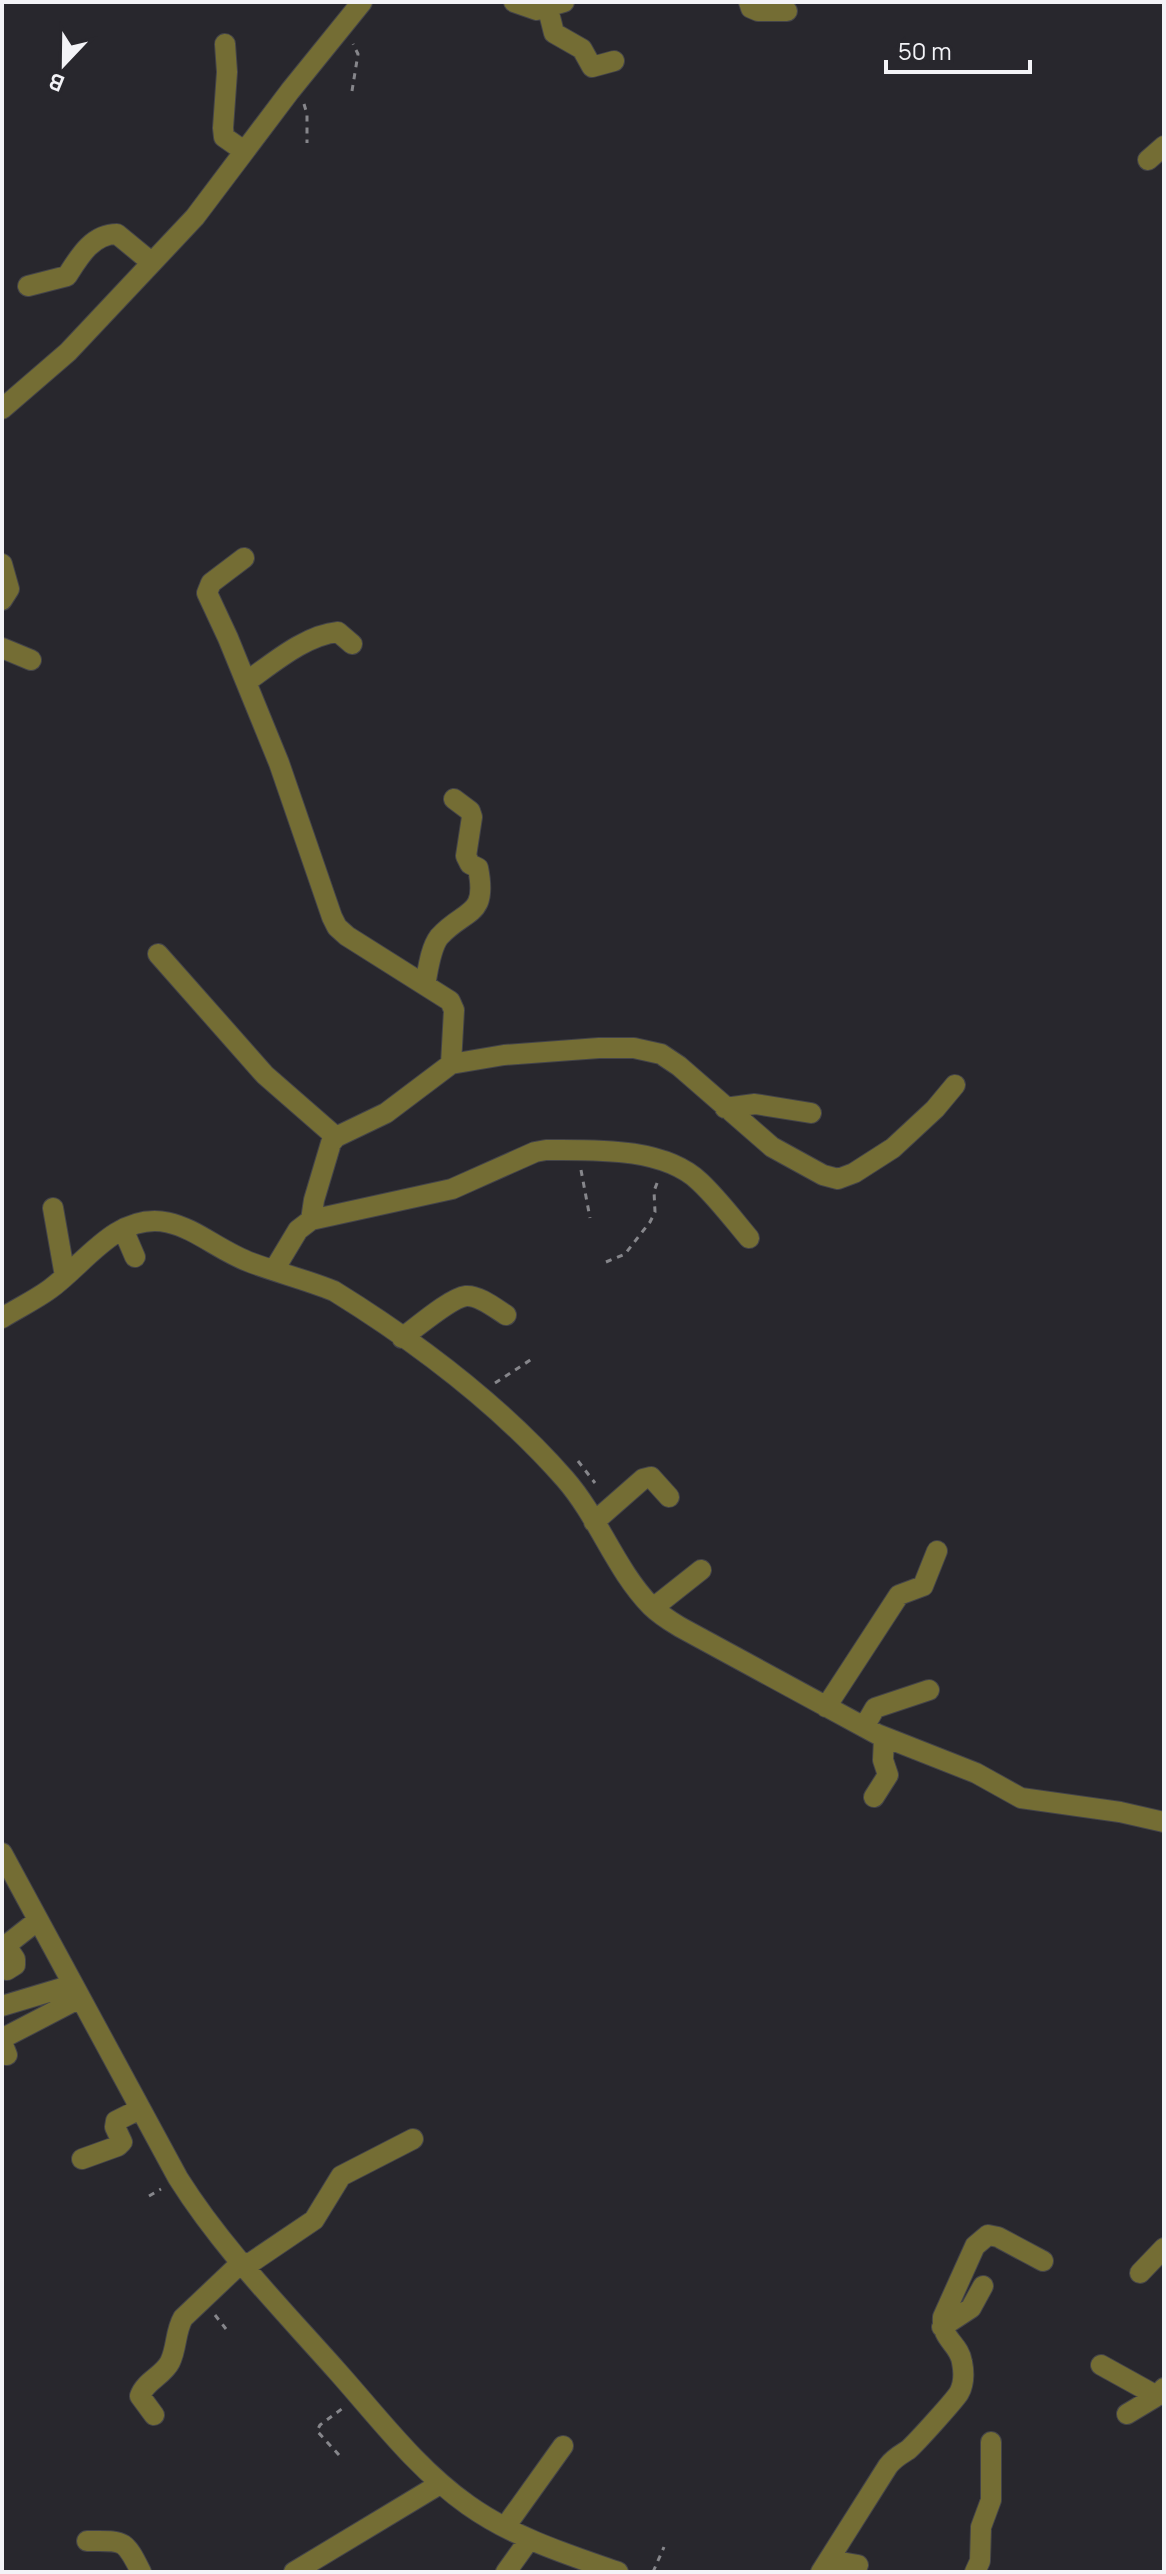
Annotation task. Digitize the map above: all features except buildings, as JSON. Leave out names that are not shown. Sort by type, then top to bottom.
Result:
[{"type":"street","points":[[2,409],[68,352],[195,217],[362,2]]},
{"type":"street","points":[[514,2],[537,10],[556,5],[554,33],[582,49],[592,67],[614,61]]},
{"type":"street","points":[[749,2],[751,8],[758,11],[787,11]]},
{"type":"street","points":[[225,44],[224,137],[244,151]]},
{"type":"street","points":[[1148,160],[1164,146]]},
{"type":"street","points":[[28,286],[67,276],[87,246],[109,234],[117,234],[151,262]]},
{"type":"street","points":[[244,558],[211,583],[207,593],[279,763],[324,898],[337,927],[347,936],[450,1001],[454,1010],[451,1064]]},
{"type":"street","points":[[2,564],[9,589],[2,600]]},
{"type":"street","points":[[246,682],[293,650],[328,633],[338,632],[352,644]]},
{"type":"street","points":[[2,648],[31,660]]},
{"type":"street","points":[[425,985],[439,938],[474,909],[482,889],[478,868],[470,864],[466,856],[472,817],[470,811],[454,799]]},
{"type":"street","points":[[158,954],[265,1075],[336,1137]]},
{"type":"street","points":[[311,1220],[327,1157],[336,1137],[386,1113],[451,1064],[504,1055],[634,1048],[661,1054],[772,1147],[823,1175],[838,1179],[854,1173],[893,1148],[935,1109],[955,1085]]},
{"type":"street","points":[[725,1108],[755,1104],[811,1113]]},
{"type":"street","points":[[274,1270],[298,1230],[311,1220],[452,1189],[535,1152],[577,1150],[670,1161],[700,1182],[749,1238]]},
{"type":"street","points":[[53,1208],[65,1276]]},
{"type":"street","points":[[2,1318],[50,1290],[123,1229],[154,1220],[184,1227],[252,1264],[334,1291],[492,1404],[568,1483],[634,1587],[653,1608],[703,1641],[884,1738],[964,1767],[1021,1798],[1120,1812],[1164,1822]]},
{"type":"street","points":[[123,1229],[135,1257]]},
{"type":"street","points":[[402,1338],[466,1296],[477,1298],[506,1315]]},
{"type":"street","points":[[594,1522],[643,1479],[651,1477],[669,1497]]},
{"type":"street","points":[[826,1707],[899,1595],[923,1586],[937,1551]]},
{"type":"street","points":[[653,1608],[701,1570]]},
{"type":"street","points":[[864,1727],[875,1708],[929,1690]]},
{"type":"street","points":[[874,1797],[888,1775],[883,1760],[884,1738]]},
{"type":"street","points":[[2,1853],[198,2210],[244,2264],[440,2484],[471,2507],[569,2564],[618,2572]]},
{"type":"street","points":[[7,1970],[15,1965],[15,1959],[7,1947],[9,1943],[37,1921]]},
{"type":"street","points":[[2,2006],[76,1992]]},
{"type":"street","points":[[7,2055],[2,2042],[5,2037],[76,1992]]},
{"type":"street","points":[[82,2159],[118,2146],[122,2142],[115,2127],[116,2121],[140,2109]]},
{"type":"street","points":[[154,2415],[140,2396],[142,2389],[169,2363],[183,2318],[244,2264],[314,2220],[341,2176],[413,2139]]},
{"type":"street","points":[[825,2566],[888,2466],[959,2394],[963,2382],[961,2355],[946,2337],[942,2327],[943,2317],[980,2239],[988,2235],[998,2237],[1043,2261]]},
{"type":"street","points":[[1140,2273],[1164,2248]]},
{"type":"street","points":[[942,2327],[971,2308],[983,2286]]},
{"type":"street","points":[[1101,2365],[1161,2392]]},
{"type":"street","points":[[1127,2414],[1161,2392]]},
{"type":"street","points":[[975,2572],[982,2551],[981,2527],[991,2500],[991,2442]]},
{"type":"street","points":[[505,2527],[563,2446]]},
{"type":"street","points":[[294,2572],[440,2484]]},
{"type":"street","points":[[87,2541],[116,2540],[124,2544],[141,2572]]},
{"type":"street","points":[[506,2572],[529,2540]]},
{"type":"street","points":[[825,2566],[858,2565]]},
{"type":"path","points":[[340,29],[355,45],[358,54],[352,91]]},
{"type":"path","points":[[290,91],[304,102],[307,143]]},
{"type":"path","points":[[577,1150],[590,1218]]},
{"type":"path","points":[[606,1262],[625,1254],[650,1222],[655,1212],[655,1185],[670,1161]]},
{"type":"path","points":[[474,1391],[480,1387],[486,1388],[535,1357]]},
{"type":"path","points":[[339,2455],[317,2431],[320,2425],[359,2396]]},
{"type":"path","points":[[653,2572],[664,2547]]}]
